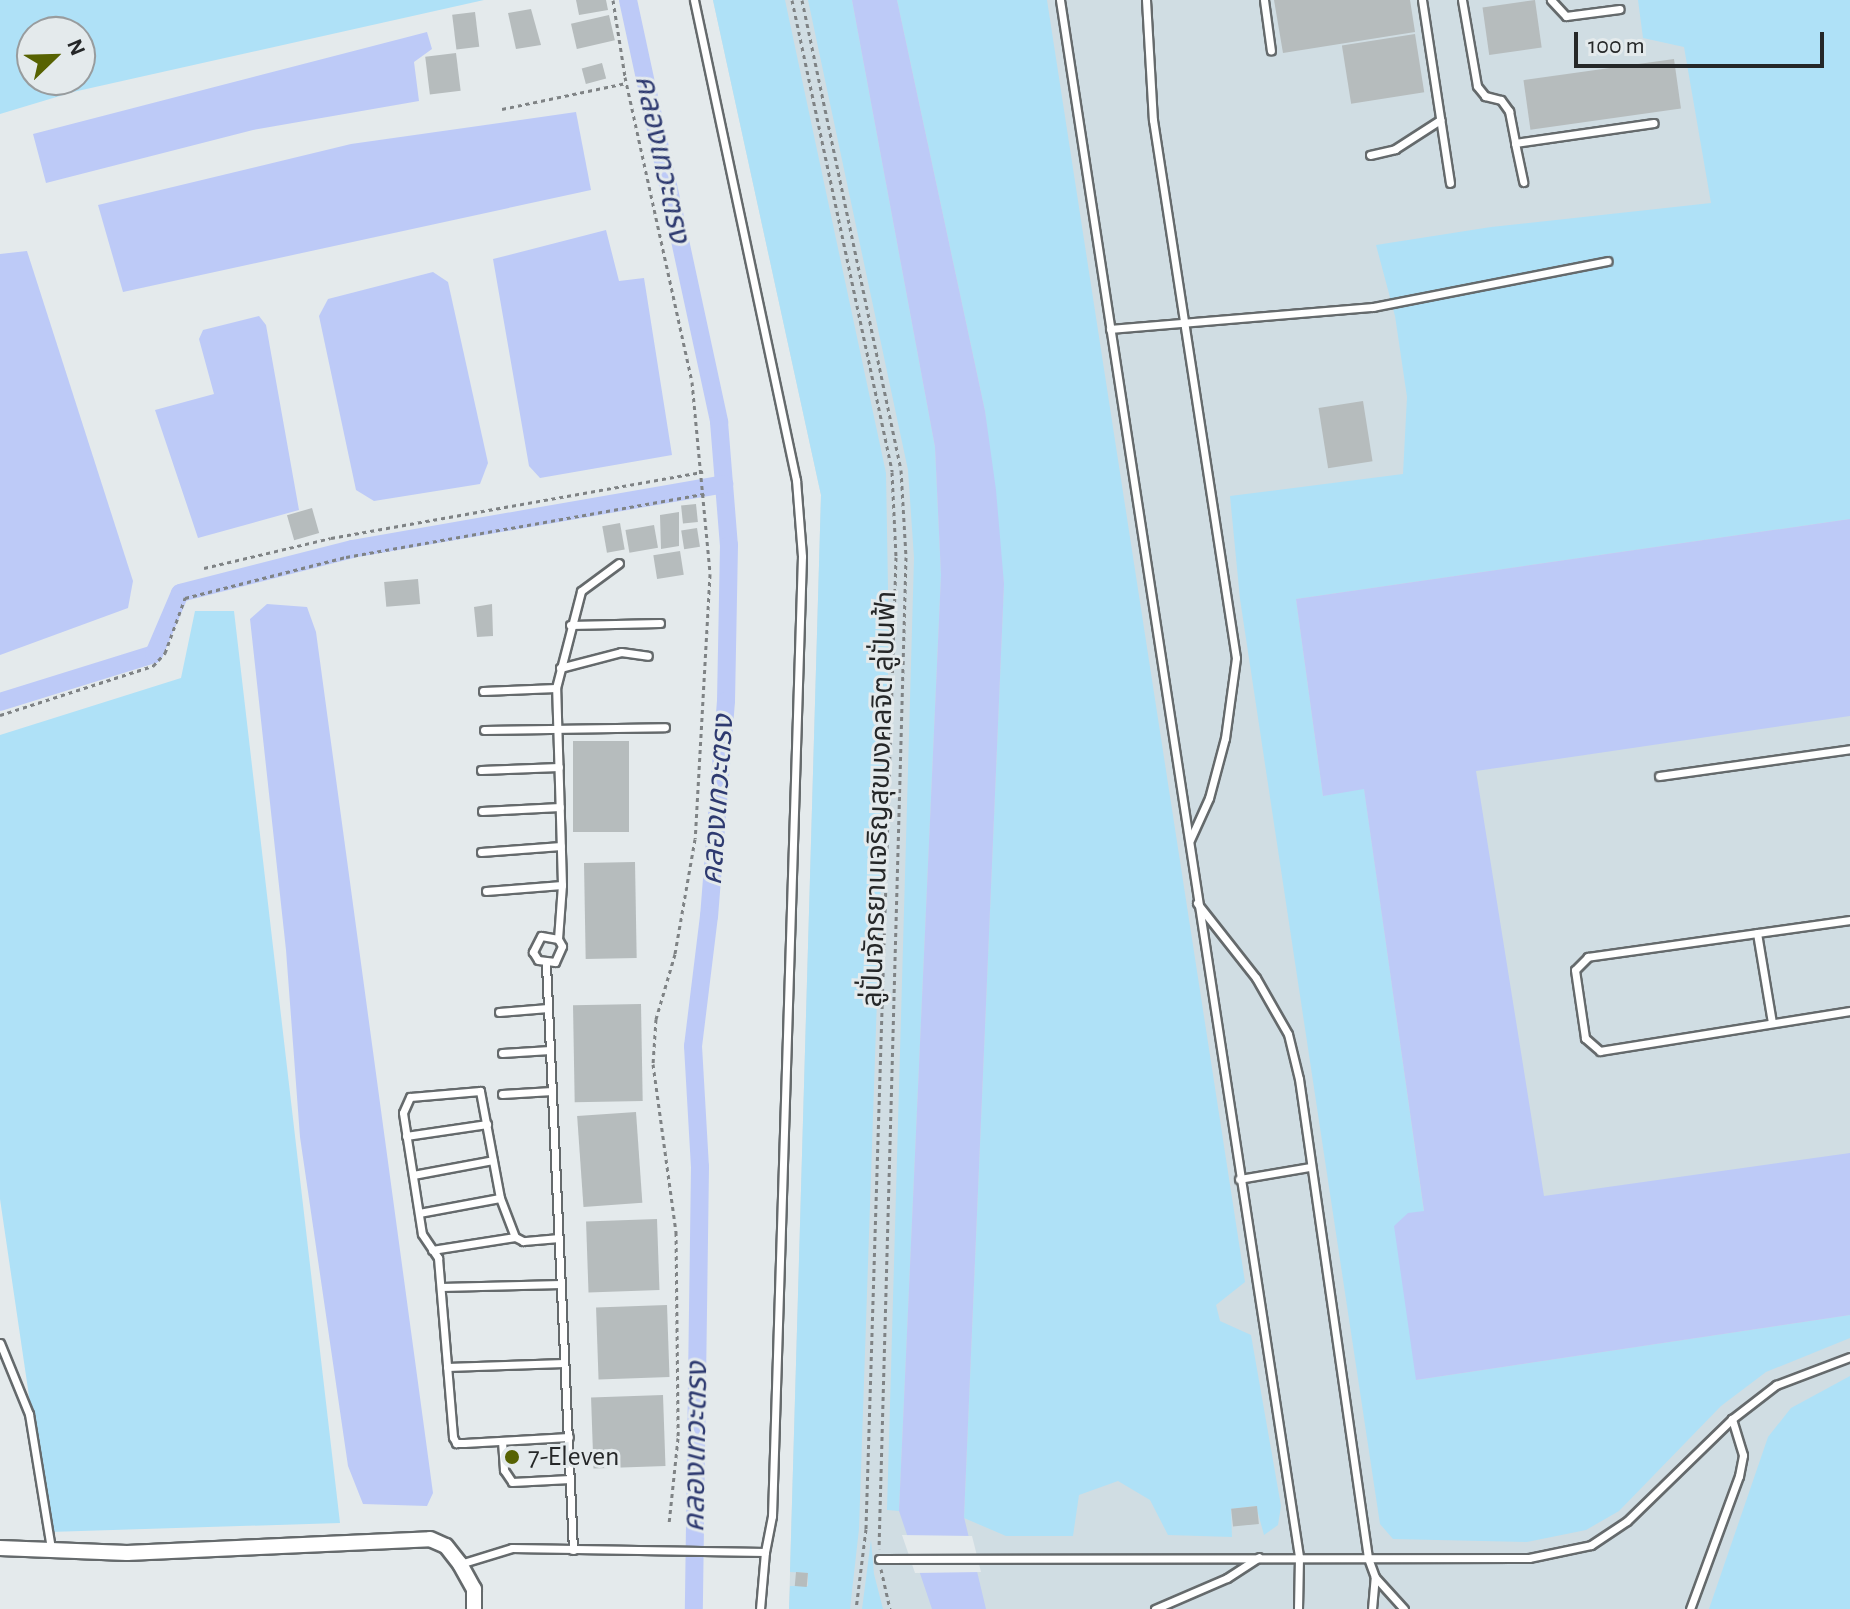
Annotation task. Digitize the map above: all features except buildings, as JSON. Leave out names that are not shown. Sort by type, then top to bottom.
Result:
[{"type":"street","points":[[0,1548],[51,1551],[430,1539],[446,1546],[460,1564],[474,1589],[474,1609]]},
{"type":"lane","points":[[694,0],[796,480],[802,556],[776,1489],[765,1552],[760,1609]]},
{"type":"lane","points":[[1060,0],[1189,842],[1195,901],[1299,1557],[1298,1609]]},
{"type":"lane","points":[[1146,0],[1153,120],[1236,658],[1225,738],[1209,798],[1189,842]]},
{"type":"lane","points":[[1264,0],[1271,51]]},
{"type":"lane","points":[[1422,0],[1450,183]]},
{"type":"lane","points":[[1462,0],[1477,86],[1485,96],[1501,100],[1509,111],[1523,182]]},
{"type":"lane","points":[[1551,0],[1566,16],[1620,9]]},
{"type":"lane","points":[[1370,155],[1395,149],[1440,120]]},
{"type":"lane","points":[[1515,143],[1654,123]]},
{"type":"lane","points":[[1110,329],[1187,325],[1373,307],[1608,261]]},
{"type":"lane","points":[[546,964],[561,956],[558,939],[562,885],[556,688],[581,591],[619,563]]},
{"type":"lane","points":[[570,625],[660,623]]},
{"type":"lane","points":[[560,668],[621,652],[648,656]]},
{"type":"lane","points":[[483,691],[556,688]]},
{"type":"lane","points":[[484,730],[665,727]]},
{"type":"lane","points":[[1659,776],[1850,749]]},
{"type":"lane","points":[[481,770],[559,767]]},
{"type":"lane","points":[[482,811],[560,807]]},
{"type":"lane","points":[[481,852],[561,846]]},
{"type":"lane","points":[[486,891],[562,885]]},
{"type":"lane","points":[[1195,901],[1279,1013],[1299,1079],[1368,1558],[1375,1577],[1404,1609]]},
{"type":"lane","points":[[1850,920],[1579,961],[1575,970],[1585,1038],[1600,1051],[1850,1011]]},
{"type":"lane","points":[[1757,933],[1772,1023]]},
{"type":"lane","points":[[558,939],[549,934],[534,943],[533,952],[546,964],[573,1550]]},
{"type":"lane","points":[[499,1012],[548,1008]]},
{"type":"lane","points":[[502,1053],[550,1050]]},
{"type":"lane","points":[[515,1237],[500,1198],[480,1091],[474,1088],[423,1095],[405,1103],[406,1136],[422,1234],[438,1258],[456,1443],[569,1437]]},
{"type":"lane","points":[[502,1094],[552,1091]]},
{"type":"lane","points":[[406,1136],[487,1124]]},
{"type":"lane","points":[[413,1175],[493,1160]]},
{"type":"lane","points":[[1239,1179],[1310,1167]]},
{"type":"lane","points":[[419,1213],[500,1198]]},
{"type":"lane","points":[[432,1250],[515,1237],[523,1241],[559,1238]]},
{"type":"lane","points":[[441,1287],[561,1284]]},
{"type":"lane","points":[[0,1343],[29,1414],[51,1551]]},
{"type":"lane","points":[[879,1559],[900,1556],[1529,1558],[1591,1545],[1627,1521],[1732,1419],[1776,1385],[1850,1357]]},
{"type":"lane","points":[[447,1367],[564,1363]]},
{"type":"lane","points":[[1690,1609],[1739,1476],[1743,1455],[1732,1419]]},
{"type":"lane","points":[[502,1441],[504,1470],[512,1482],[570,1479]]},
{"type":"lane","points":[[460,1564],[512,1548],[765,1552]]},
{"type":"lane","points":[[1155,1609],[1227,1578],[1259,1557]]},
{"type":"lane","points":[[1372,1609],[1375,1577]]},
{"type":"path","points":[[613,0],[626,83],[692,382],[704,494],[709,648],[695,839],[675,954],[656,1019],[653,1064],[676,1232],[678,1438],[669,1523]]},
{"type":"path","points":[[792,0],[892,472],[896,557],[866,1529],[856,1609]]},
{"type":"path","name":"ลู่ปั่นจักรยานเจริญสุขมงคลจิต ลู่ปั่นฟ้า","points":[[802,0],[901,470],[906,557],[879,1559],[890,1609]]},
{"type":"path","points":[[502,109],[626,83]]},
{"type":"path","points":[[204,568],[331,538],[703,472]]},
{"type":"path","points":[[0,715],[153,666],[165,653],[185,598],[346,557],[704,494]]},
{"type":"shaded area","points":[[0,0],[484,0],[96,87],[96,16],[16,16],[16,96],[60,96],[0,114]]},
{"type":"shaded area","points":[[713,0],[1850,0],[1850,1609],[789,1609],[821,495]]},
{"type":"shaded area","points":[[713,0],[785,0],[886,473],[889,645],[859,1529],[850,1609],[789,1609],[790,1586],[808,1586],[808,1573],[790,1572],[821,495]]},
{"type":"shaded area","points":[[808,0],[852,0],[935,447],[941,575],[899,1511],[887,1510],[914,558],[908,470]]},
{"type":"shaded area","points":[[852,0],[897,0],[985,411],[1004,584],[964,1517],[986,1609],[932,1609],[899,1511],[941,575],[935,447]]},
{"type":"shaded area","points":[[897,0],[1047,0],[1245,1282],[1216,1305],[1220,1321],[1251,1335],[1281,1506],[1278,1525],[1264,1535],[1256,1506],[1231,1509],[1232,1537],[1168,1535],[1150,1500],[1118,1481],[1079,1495],[1073,1536],[1006,1536],[964,1518],[1004,584],[985,411]]},
{"type":"shaded area","points":[[1638,0],[1850,0],[1850,519],[1296,599],[1323,796],[1364,788],[1424,1212],[1416,1380],[1850,1315],[1850,1338],[1766,1372],[1721,1406],[1619,1511],[1586,1530],[1527,1542],[1393,1539],[1380,1524],[1240,599],[1230,496],[1403,474],[1407,397],[1395,316],[1376,245],[1491,227],[1711,203],[1684,47],[1643,38]]},
{"type":"shaded area","points":[[427,32],[432,49],[414,62],[419,101],[253,130],[46,183],[33,134]]},
{"type":"shaded area","points":[[576,112],[591,190],[123,292],[98,205],[351,144]]},
{"type":"shaded area","points":[[606,230],[619,281],[644,278],[672,455],[540,478],[529,466],[493,259]]},
{"type":"shaded area","points":[[27,251],[133,581],[128,608],[0,655],[0,254]]},
{"type":"shaded area","points":[[433,272],[448,282],[488,463],[480,484],[374,501],[356,490],[319,316],[328,299]]},
{"type":"shaded area","points":[[259,316],[266,325],[299,510],[198,538],[155,410],[214,394],[199,339],[203,330]]},
{"type":"shaded area","points":[[1850,519],[1850,716],[1476,771],[1544,1196],[1850,1153],[1850,1315],[1416,1380],[1394,1226],[1408,1213],[1424,1211],[1364,789],[1323,796],[1296,599]]},
{"type":"shaded area","points":[[267,604],[307,607],[316,632],[433,1493],[427,1506],[363,1504],[348,1466],[300,1137],[286,950],[250,619]]},
{"type":"shaded area","points":[[195,611],[234,611],[340,1523],[49,1532],[0,1199],[0,735],[181,678]]},
{"type":"shaded area","points":[[1850,1376],[1850,1609],[1709,1609],[1768,1437],[1791,1408]]},
{"type":"shaded area","points":[[871,1540],[874,1574],[883,1609],[862,1609]]},
{"type":"pier","points":[[902,1535],[972,1536],[981,1572],[915,1573]]},
{"type":"waterway","name":"คลองเทวะตรง","points":[[628,0],[719,422],[729,545],[726,701],[709,916],[693,1046],[700,1167],[694,1609]]},
{"type":"waterway","points":[[0,702],[154,654],[180,593],[352,549],[724,484]]},
{"type":"place","name":"7-Eleven","points":[[512,1457]]}]
